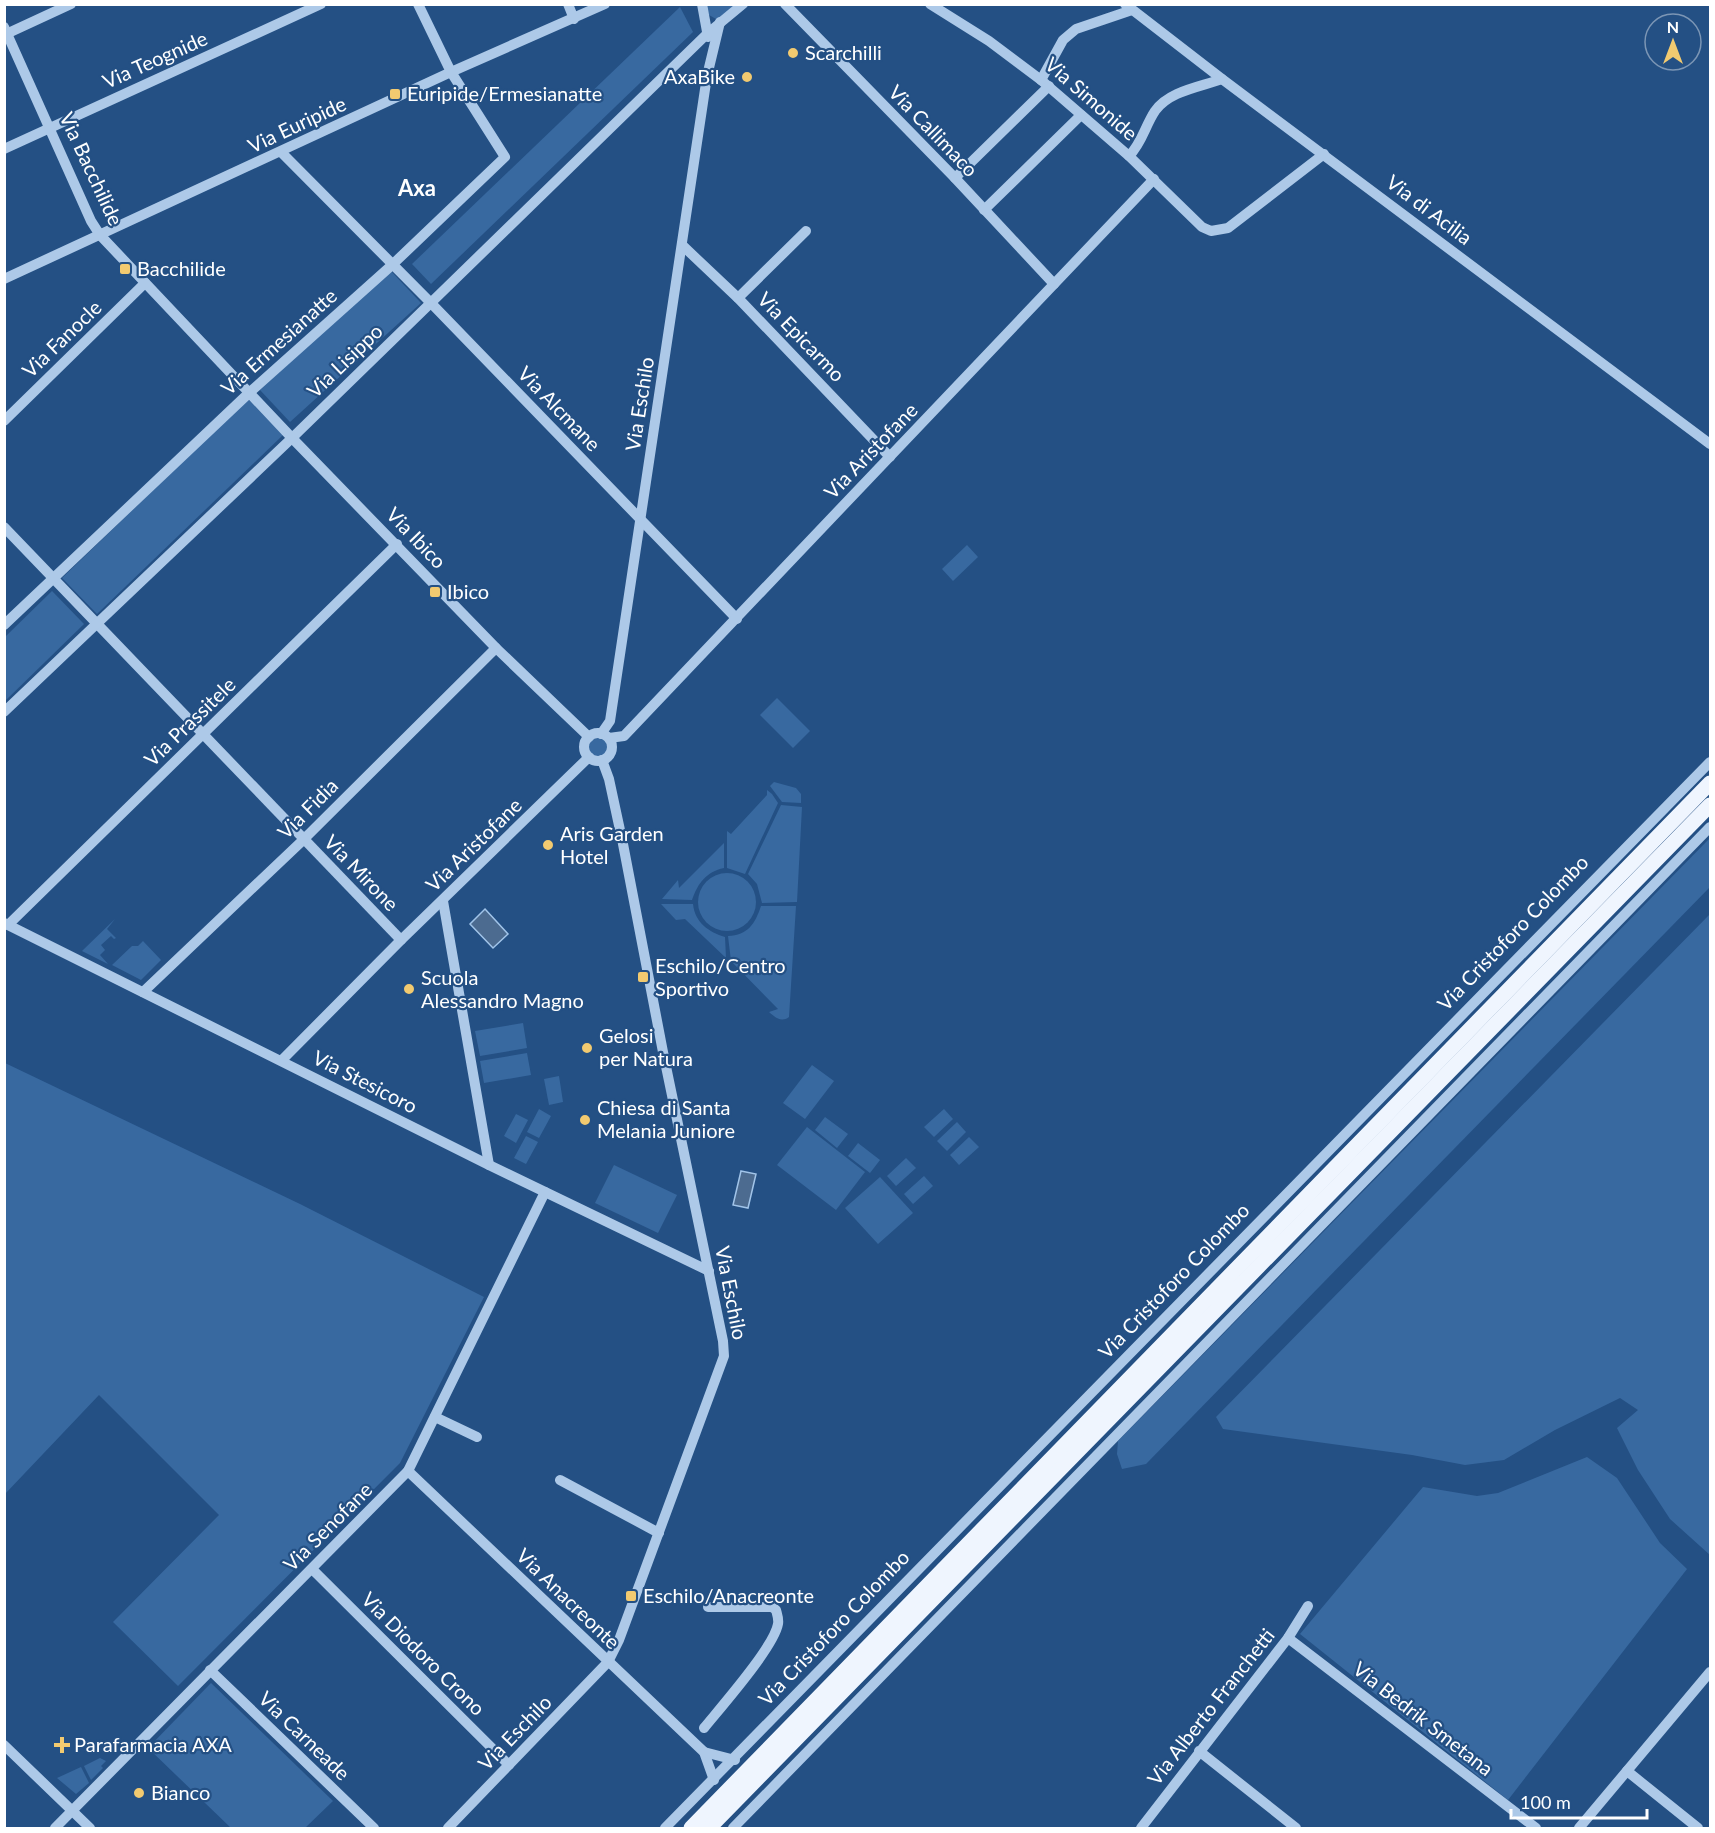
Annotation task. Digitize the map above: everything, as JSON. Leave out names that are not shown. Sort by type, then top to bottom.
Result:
[{"type":"main road","name":"Via Cristoforo Colombo","points":[[691,1828],[1710,783]]},
{"type":"main road","points":[[709,1828],[1710,806]]},
{"type":"street","points":[[6,32],[71,4]]},
{"type":"street","name":"Via Teognide","points":[[4,149],[321,4]]},
{"type":"street","points":[[418,4],[451,72]]},
{"type":"street","points":[[568,4],[574,18]]},
{"type":"street","name":"Via Euripide","points":[[4,279],[451,72],[605,4]]},
{"type":"street","points":[[702,4],[708,33],[707,76]]},
{"type":"street","name":"Via Lisippo","points":[[4,712],[292,438],[708,33],[743,4]]},
{"type":"street","name":"Via Callimaco","points":[[785,4],[1054,284]]},
{"type":"street","name":"Via Simonide","points":[[930,4],[947,8],[1045,83],[1129,156],[1202,227],[1211,231],[1218,232],[1228,228],[1324,154]]},
{"type":"street","points":[[954,178],[1045,83],[1063,40],[1076,29],[1129,7]]},
{"type":"street","name":"Via di Acilia","points":[[1129,7],[1222,80],[1710,444]]},
{"type":"street","points":[[705,17],[721,22],[707,76]]},
{"type":"street","name":"Via Bacchilide","points":[[6,32],[91,221],[100,235],[270,413]]},
{"type":"street","name":"Via Ermesianatte","points":[[4,625],[250,392],[392,265],[506,157],[451,72]]},
{"type":"street","name":"Via Eschilo","points":[[605,736],[641,518],[707,76]]},
{"type":"street","points":[[1129,156],[1143,138],[1155,112],[1163,102],[1175,95],[1222,80]]},
{"type":"street","points":[[984,210],[1081,115]]},
{"type":"street","name":"Via Alcmane","points":[[281,152],[641,518],[737,619]]},
{"type":"street","name":"Via Aristofane","points":[[605,736],[624,736],[1154,179]]},
{"type":"street","points":[[738,298],[806,231]]},
{"type":"street","name":"Via Epicarmo","points":[[682,244],[738,298],[890,457]]},
{"type":"street","name":"Via Fanocle","points":[[4,421],[145,283]]},
{"type":"street","name":"Via Ibico","points":[[270,413],[496,648],[589,737]]},
{"type":"street","name":"Via Mirone","points":[[4,527],[401,940]]},
{"type":"street","name":"Via Prassitele","points":[[6,924],[204,735],[397,544]]},
{"type":"street","name":"Via Fidia","points":[[143,992],[303,840],[496,648]]},
{"type":"street","points":[[594,734],[605,736],[612,749],[607,757],[594,760],[589,757],[584,747],[589,737],[594,734]]},
{"type":"street","name":"Via Aristofane","points":[[282,1060],[401,940],[589,757]]},
{"type":"street","name":"Via Eschilo","points":[[448,1828],[608,1662],[619,1640],[724,1356],[710,1271],[665,1061],[609,779],[602,760]]},
{"type":"street","name":"Via Cristoforo Colombo","points":[[665,1828],[735,1760],[1710,762]]},
{"type":"street","points":[[733,1828],[1710,827]]},
{"type":"street","points":[[443,901],[489,1165]]},
{"type":"street","name":"Via Stesicoro","points":[[6,924],[489,1165],[710,1271]]},
{"type":"street","name":"Via Senofane","points":[[55,1828],[408,1471],[545,1192]]},
{"type":"street","points":[[435,1417],[477,1437]]},
{"type":"street","name":"Via Anacreonte","points":[[408,1471],[704,1752],[714,1780]]},
{"type":"street","points":[[560,1480],[659,1533]]},
{"type":"street","name":"Via Diodoro Crono","points":[[312,1569],[509,1765]]},
{"type":"street","name":"Via Alberto Franchetti","points":[[1141,1828],[1288,1638],[1308,1606]]},
{"type":"street","points":[[704,1728],[763,1653],[778,1623],[777,1610],[772,1607],[708,1607]]},
{"type":"street","name":"Via Bedrik Smetana","points":[[1288,1638],[1536,1828]]},
{"type":"street","name":"Via Carneade","points":[[210,1670],[374,1828]]},
{"type":"street","points":[[1579,1828],[1708,1679]]},
{"type":"street","points":[[4,1745],[90,1828]]},
{"type":"street","points":[[1199,1751],[1296,1828]]},
{"type":"street","name":"Via Anacreonte","points":[[704,1752],[735,1760]]},
{"type":"street","points":[[1627,1771],[1698,1828]]},
{"type":"shaded area","points":[[706,5],[735,5],[722,17],[716,19],[709,15]]},
{"type":"shaded area","points":[[680,7],[693,32],[431,284],[412,264]]},
{"type":"shaded area","points":[[390,270],[421,303],[290,422],[260,390]]},
{"type":"shaded area","points":[[248,399],[283,435],[97,614],[62,578]]},
{"type":"shaded area","points":[[967,545],[978,557],[953,581],[942,569]]},
{"type":"shaded area","points":[[52,591],[84,624],[5,701],[5,637]]},
{"type":"shaded area","points":[[777,698],[810,731],[793,748],[760,715]]},
{"type":"shaded area","points":[[598,738],[605,741],[608,748],[605,755],[598,758],[591,755],[588,748],[591,741]]},
{"type":"shaded area","points":[[774,782],[796,788],[801,794],[801,803],[782,802],[770,786]]},
{"type":"shaded area","points":[[767,790],[778,803],[745,874],[727,868],[727,831],[731,834],[767,795]]},
{"type":"shaded area","points":[[781,805],[802,807],[797,902],[762,903],[757,884],[748,874]]},
{"type":"shaded area","points":[[1710,838],[1710,887],[1146,1464],[1122,1469],[1117,1454],[1118,1441]]},
{"type":"shaded area","points":[[724,843],[724,868],[712,872],[704,879],[692,900],[662,899],[678,880],[679,888]]},
{"type":"shaded area","points":[[727,873],[743,878],[751,886],[756,902],[751,918],[743,926],[727,931],[711,926],[703,918],[698,902],[703,886],[711,878]]},
{"type":"shaded area","points":[[661,904],[693,904],[694,911],[704,926],[725,937],[726,958],[685,919],[676,920]]},
{"type":"shaded area","points":[[761,906],[796,906],[789,1017],[783,1019],[778,1019],[769,1012],[778,1009],[731,961],[728,936],[746,931],[756,918]]},
{"type":"shaded area","points":[[485,909],[508,934],[493,948],[470,924]]},
{"type":"shaded area","points":[[1710,914],[1710,1555],[1670,1519],[1638,1470],[1617,1428],[1638,1410],[1620,1398],[1555,1430],[1504,1460],[1465,1465],[1412,1455],[1223,1429],[1216,1417]]},
{"type":"shaded area","points":[[115,919],[107,929],[116,938],[111,936],[101,945],[105,950],[100,955],[108,964],[82,951]]},
{"type":"shaded area","points":[[143,941],[161,960],[141,980],[112,965],[132,946],[138,946]]},
{"type":"shaded area","points":[[523,1023],[527,1048],[480,1056],[475,1031]]},
{"type":"shaded area","points":[[527,1053],[531,1075],[484,1083],[480,1061]]},
{"type":"shaded area","points":[[5,1063],[300,1204],[484,1297],[400,1463],[178,1686],[113,1622],[219,1515],[99,1395],[5,1494]]},
{"type":"shaded area","points":[[812,1065],[834,1081],[805,1119],[783,1103]]},
{"type":"shaded area","points":[[559,1076],[563,1102],[549,1105],[544,1079]]},
{"type":"shaded area","points":[[539,1109],[551,1116],[539,1138],[527,1132]]},
{"type":"shaded area","points":[[944,1109],[953,1119],[934,1137],[924,1127]]},
{"type":"shaded area","points":[[516,1114],[528,1120],[516,1143],[504,1136]]},
{"type":"shaded area","points":[[825,1117],[848,1134],[837,1148],[815,1130]]},
{"type":"shaded area","points":[[957,1122],[966,1132],[947,1151],[937,1141]]},
{"type":"shaded area","points":[[807,1127],[865,1172],[836,1210],[777,1165]]},
{"type":"shaded area","points":[[526,1136],[538,1142],[526,1164],[514,1158]]},
{"type":"shaded area","points":[[969,1137],[979,1147],[959,1165],[950,1155]]},
{"type":"shaded area","points":[[858,1143],[880,1160],[870,1173],[848,1156]]},
{"type":"shaded area","points":[[906,1158],[916,1168],[896,1186],[887,1176]]},
{"type":"shaded area","points":[[614,1165],[677,1195],[658,1233],[595,1203]]},
{"type":"shaded area","points":[[741,1171],[756,1174],[748,1208],[733,1205]]},
{"type":"shaded area","points":[[924,1176],[933,1186],[913,1204],[904,1194]]},
{"type":"shaded area","points":[[880,1177],[913,1213],[878,1244],[845,1208]]},
{"type":"shaded area","points":[[1587,1457],[1617,1478],[1660,1543],[1687,1569],[1508,1800],[1300,1634],[1423,1487],[1477,1496],[1498,1493]]},
{"type":"shaded area","points":[[211,1683],[333,1801],[305,1828],[231,1828],[148,1748]]},
{"type":"shaded area","points":[[100,1758],[106,1761],[101,1766],[103,1768],[91,1780],[84,1766]]},
{"type":"shaded area","points":[[81,1767],[89,1783],[76,1794],[57,1778]]},
{"type":"place","name":"Scarchilli","points":[[793,53]]},
{"type":"place","name":"AxaBike","points":[[747,77]]},
{"type":"place","name":"Euripide/Ermesianatte","points":[[395,94]]},
{"type":"place","name":"Bacchilide","points":[[125,269]]},
{"type":"place","name":"Ibico","points":[[435,592]]},
{"type":"place","name":"Aris Garden Hotel","points":[[548,845]]},
{"type":"place","name":"Eschilo/Centro Sportivo","points":[[643,977]]},
{"type":"place","name":"Scuola Alessandro Magno","points":[[409,989]]},
{"type":"place","name":"Gelosi per Natura","points":[[587,1048]]},
{"type":"place","name":"Chiesa di Santa Melania Juniore","points":[[585,1120]]},
{"type":"place","name":"Eschilo/Anacreonte","points":[[631,1596]]},
{"type":"place","name":"Parafarmacia AXA","points":[[62,1745]]},
{"type":"place","name":"Bianco","points":[[139,1793]]},
{"type":"district","name":"Axa","points":[[417,188]]}]
